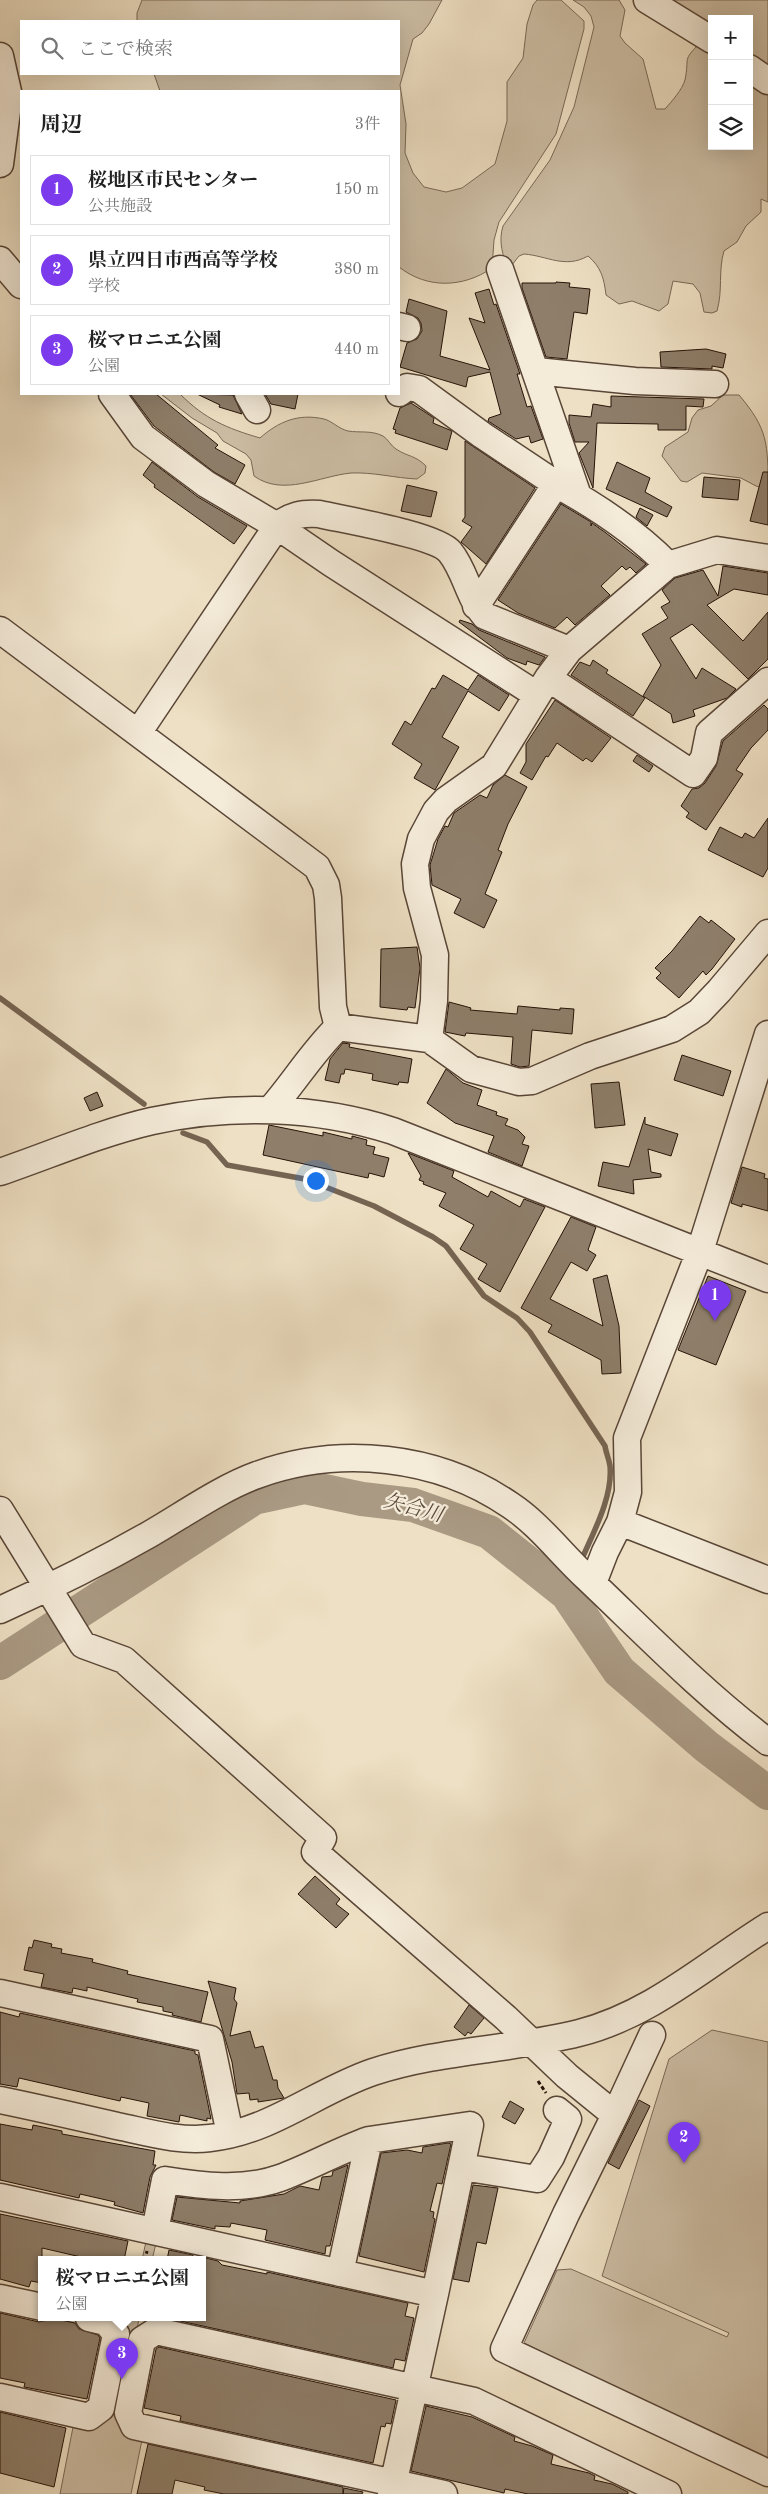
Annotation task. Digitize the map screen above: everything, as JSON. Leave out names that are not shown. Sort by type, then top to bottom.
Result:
[{"type":"street","points":[[647,0],[708,38]]},
{"type":"street","points":[[0,56],[4,94],[0,164]]},
{"type":"street","points":[[753,71],[768,81]]},
{"type":"street","points":[[0,260],[20,284]]},
{"type":"street","points":[[500,269],[536,371],[567,490]]},
{"type":"street","points":[[536,371],[635,381],[715,384]]},
{"type":"street","points":[[400,392],[407,387],[419,389],[482,435],[647,544],[668,565]]},
{"type":"street","points":[[113,395],[136,428],[157,448],[206,484],[277,526],[331,563],[693,774],[704,758],[709,733],[768,681]]},
{"type":"street","points":[[476,606],[567,490]]},
{"type":"street","points":[[138,733],[277,526],[287,518],[301,513],[319,514],[442,544],[458,563],[476,606],[493,620],[570,650]]},
{"type":"street","points":[[429,1039],[434,1001],[435,955],[417,888],[416,853],[436,811],[446,800],[494,766],[542,686],[570,650],[668,565],[717,550],[768,558]]},
{"type":"street","points":[[0,630],[316,867],[324,880],[328,898],[333,1006],[338,1027]]},
{"type":"street","points":[[338,1027],[429,1039],[471,1070],[519,1082],[532,1081],[590,1056],[672,1029],[706,1005],[768,933]]},
{"type":"street","points":[[270,1110],[295,1081],[326,1039],[338,1027]]},
{"type":"street","points":[[590,1580],[620,1522],[628,1492],[627,1438],[700,1251],[768,1034]]},
{"type":"street","points":[[0,1172],[152,1121],[208,1113],[270,1110],[331,1115],[393,1131],[768,1279]]},
{"type":"street","points":[[0,1610],[52,1592],[256,1475],[284,1467],[338,1459],[370,1458],[403,1462],[437,1470],[463,1479],[512,1506],[665,1653],[768,1742]]},
{"type":"street","points":[[0,1510],[52,1592],[82,1646],[124,1660],[323,1838],[315,1852],[567,2076],[615,2115]]},
{"type":"street","points":[[620,1522],[768,1580]]},
{"type":"street","points":[[0,2100],[174,2138],[210,2138],[230,2134],[263,2126],[372,2073],[432,2057],[532,2043],[582,2032],[648,2006],[768,1926]]},
{"type":"street","points":[[0,1993],[210,2039],[230,2134]]},
{"type":"street","points":[[652,2035],[504,2349],[768,2473]]},
{"type":"street","points":[[462,2167],[537,2179],[551,2157],[568,2119],[557,2110]]},
{"type":"street","points":[[166,2180],[210,2186],[262,2182],[278,2178],[341,2150],[369,2140],[470,2125],[436,2294],[413,2388],[392,2488]]},
{"type":"street","points":[[340,2273],[369,2140]]},
{"type":"street","points":[[155,2231],[171,2152]]},
{"type":"street","points":[[0,2197],[436,2294]]},
{"type":"street","points":[[0,2298],[38,2307]]},
{"type":"street","points":[[0,2397],[89,2417],[101,2408],[116,2334],[106,2322],[102,2321]]},
{"type":"street","points":[[444,2494],[392,2488],[134,2426],[128,2413],[142,2340],[156,2331],[474,2401],[668,2494]]},
{"type":"shaded area","points":[[142,0],[442,0],[429,24],[422,33],[413,39],[400,85],[406,124],[405,153],[413,173],[424,187],[446,192],[462,188],[495,164],[507,121],[507,82],[523,58],[527,24],[533,5],[537,0],[561,0],[584,21],[584,29],[556,134],[499,222],[494,240],[492,268],[481,275],[469,279],[445,283],[421,279],[400,268],[400,90],[160,90],[154,75],[400,75],[400,20],[137,20],[137,13]]},
{"type":"shaded area","points":[[573,0],[619,0],[625,10],[620,36],[643,59],[656,109],[665,109],[684,84],[688,56],[701,42],[708,46],[708,150],[753,150],[753,78],[768,87],[768,202],[761,199],[761,212],[746,226],[737,242],[724,251],[717,311],[712,313],[704,312],[700,293],[693,284],[673,281],[668,304],[659,311],[632,301],[619,304],[606,295],[601,273],[588,256],[580,260],[564,262],[524,254],[519,256],[508,270],[501,243],[503,226],[550,160],[574,107],[594,27],[591,16],[584,7]]},
{"type":"shaded area","points":[[657,0],[768,0],[768,71],[753,62],[753,15],[708,15],[708,32]]},
{"type":"shaded area","points":[[162,395],[181,395],[198,410],[217,422],[260,438],[281,423],[306,417],[330,421],[348,431],[379,434],[385,437],[396,449],[422,462],[426,466],[425,473],[417,479],[368,473],[351,473],[302,484],[277,485],[265,482],[254,476],[251,460],[246,454],[223,441],[217,433],[192,418]]},
{"type":"shaded area","points":[[723,395],[739,395],[749,407],[761,428],[768,460],[768,489],[756,486],[741,478],[702,473],[687,482],[681,481],[662,456],[665,447],[688,432],[692,418],[698,410],[711,406]]},
{"type":"shaded area","points":[[712,2030],[768,2042],[768,2462],[524,2343],[557,2270],[571,2269],[727,2337],[729,2333],[602,2276],[669,2059]]},
{"type":"shaded area","points":[[147,2237],[157,2239],[153,2256],[143,2256]]},
{"type":"shaded area","points":[[117,2321],[138,2321],[122,2417],[143,2435],[131,2494],[60,2494],[74,2422],[93,2425]]},
{"type":"building","points":[[522,283],[570,283],[569,287],[590,289],[587,314],[574,312],[567,359],[546,357],[522,288]]},
{"type":"building","points":[[489,289],[520,374],[517,374],[527,407],[531,406],[543,439],[531,443],[529,436],[516,439],[488,421],[489,418],[501,414],[490,372],[468,377],[466,387],[400,367],[407,343],[417,339],[422,331],[418,318],[406,312],[409,299],[447,311],[440,356],[490,370],[469,318],[485,323],[475,293]]},
{"type":"building","points":[[706,349],[726,354],[723,368],[712,366],[712,369],[661,367],[660,352]]},
{"type":"building","points":[[131,395],[157,395],[218,445],[215,448],[245,465],[235,484],[214,472],[154,426]]},
{"type":"building","points":[[199,395],[233,395],[242,414],[219,407],[220,405]]},
{"type":"building","points":[[266,395],[298,395],[295,409],[271,404]]},
{"type":"building","points":[[611,396],[704,399],[703,407],[686,406],[686,430],[658,430],[658,424],[597,423],[593,488],[579,453],[589,442],[575,442],[569,423],[569,415],[591,417],[593,404],[611,407]]},
{"type":"building","points":[[411,403],[434,418],[433,423],[452,431],[447,450],[395,433],[396,430],[393,429],[400,408]]},
{"type":"building","points":[[465,441],[535,488],[486,564],[461,542],[472,527],[462,521],[465,517]]},
{"type":"building","points":[[152,462],[198,497],[247,526],[234,544],[154,487],[155,485],[143,475]]},
{"type":"building","points":[[617,462],[650,478],[645,492],[672,507],[667,517],[606,489]]},
{"type":"building","points":[[763,472],[768,472],[768,525],[750,521]]},
{"type":"building","points":[[704,477],[740,480],[738,500],[702,497]]},
{"type":"building","points":[[407,485],[437,492],[431,517],[401,511]]},
{"type":"building","points":[[561,504],[591,522],[591,526],[592,523],[646,564],[636,573],[630,567],[626,570],[622,566],[601,586],[610,595],[575,625],[567,617],[555,628],[518,613],[498,600]]},
{"type":"building","points":[[640,508],[653,515],[647,526],[636,517]]},
{"type":"building","points":[[723,566],[768,573],[768,595],[734,589],[707,605],[743,641],[768,612],[768,659],[748,679],[692,624],[670,638],[696,679],[702,668],[736,689],[727,698],[693,710],[695,716],[673,723],[671,714],[643,696],[661,665],[642,634],[668,618],[661,607],[670,602],[662,590],[675,578],[703,570],[718,596]]},
{"type":"building","points":[[460,620],[472,624],[479,630],[545,657],[539,665],[527,661],[526,665],[507,658],[459,622]]},
{"type":"building","points":[[593,660],[608,670],[606,673],[645,698],[633,716],[571,675],[580,662],[590,666]]},
{"type":"building","points":[[443,675],[468,690],[478,675],[509,695],[499,711],[468,691],[442,737],[459,747],[435,790],[414,778],[422,764],[392,744],[405,721],[411,725],[432,688],[435,689]]},
{"type":"building","points":[[555,700],[611,738],[592,762],[586,758],[583,761],[557,743],[548,757],[546,756],[532,780],[520,773],[526,762],[526,744]]},
{"type":"building","points":[[764,705],[768,709],[768,730],[751,748],[736,770],[743,774],[706,830],[686,817],[689,813],[681,806],[692,789],[699,788],[705,783],[716,766],[723,741]]},
{"type":"building","points":[[637,755],[653,766],[649,772],[633,761]]},
{"type":"building","points":[[505,775],[527,787],[508,824],[498,850],[502,852],[485,894],[497,900],[484,928],[454,913],[461,899],[432,885],[430,865],[438,839],[445,826],[448,827],[454,813],[480,795],[487,798],[493,785]]},
{"type":"building","points":[[768,818],[768,868],[763,877],[708,850],[720,827],[742,838],[745,833],[754,838]]},
{"type":"building","points":[[700,916],[709,923],[711,920],[735,939],[712,969],[706,975],[703,971],[679,998],[656,978],[661,973],[655,968],[672,951]]},
{"type":"building","points":[[417,947],[420,968],[415,1008],[408,1007],[407,1010],[380,1007],[381,949]]},
{"type":"building","points":[[449,1002],[471,1008],[470,1010],[517,1014],[518,1006],[560,1010],[560,1008],[574,1009],[572,1034],[532,1030],[529,1066],[520,1067],[511,1064],[513,1037],[466,1033],[465,1036],[445,1032]]},
{"type":"building","points":[[343,1043],[350,1044],[349,1047],[412,1059],[408,1083],[399,1082],[398,1085],[372,1080],[373,1074],[345,1069],[344,1074],[341,1074],[339,1083],[325,1080],[330,1059]]},
{"type":"building","points":[[682,1055],[731,1071],[723,1096],[674,1080]]},
{"type":"building","points":[[446,1069],[463,1083],[482,1090],[477,1105],[497,1112],[496,1115],[508,1119],[505,1125],[518,1130],[525,1137],[522,1144],[529,1146],[522,1166],[488,1152],[494,1136],[455,1123],[427,1103]]},
{"type":"building","points":[[619,1082],[625,1125],[595,1128],[591,1084]]},
{"type":"building","points":[[97,1092],[103,1106],[90,1111],[84,1098]]},
{"type":"building","points":[[645,1117],[645,1124],[678,1134],[671,1156],[648,1149],[651,1172],[661,1174],[661,1177],[633,1180],[634,1194],[598,1186],[603,1162],[629,1167]]},
{"type":"building","points":[[269,1125],[323,1136],[323,1132],[352,1139],[352,1136],[367,1140],[366,1145],[375,1147],[373,1154],[389,1158],[384,1177],[369,1173],[368,1178],[263,1155]]},
{"type":"building","points":[[408,1153],[454,1171],[452,1177],[488,1197],[491,1191],[520,1207],[524,1199],[545,1207],[500,1292],[478,1279],[487,1264],[460,1249],[474,1225],[439,1206],[446,1193],[423,1184],[424,1182],[419,1180],[421,1176]]},
{"type":"building","points":[[742,1167],[765,1174],[764,1178],[768,1179],[768,1211],[742,1204],[742,1207],[731,1203]]},
{"type":"building","points":[[571,1217],[596,1227],[588,1250],[596,1255],[587,1271],[571,1262],[550,1299],[603,1326],[593,1279],[607,1275],[619,1326],[621,1373],[602,1374],[601,1360],[548,1332],[552,1325],[521,1308]]},
{"type":"building","points":[[708,1276],[746,1291],[716,1365],[678,1350]]},
{"type":"building","points":[[315,1876],[340,1899],[336,1904],[349,1914],[336,1928],[298,1894]]},
{"type":"building","points":[[34,1940],[52,1944],[51,1947],[62,1949],[61,1953],[93,1959],[92,1962],[128,1971],[127,1974],[208,1992],[201,2022],[172,2015],[173,2013],[163,2011],[163,2007],[137,2002],[138,1999],[87,1987],[87,1991],[73,1988],[72,1993],[41,1987],[44,1974],[24,1970],[29,1947],[32,1948]]},
{"type":"building","points":[[208,1981],[236,1988],[234,1999],[237,2003],[230,2036],[250,2031],[255,2048],[263,2046],[273,2080],[277,2080],[278,2088],[284,2098],[258,2102],[258,2099],[250,2100],[249,2093],[237,2094],[232,2062]]},
{"type":"building","points":[[469,2005],[484,2018],[471,2034],[468,2032],[465,2036],[454,2027]]},
{"type":"building","points":[[0,2012],[19,2017],[20,2013],[195,2051],[195,2054],[198,2055],[211,2119],[207,2118],[207,2121],[180,2115],[179,2122],[147,2116],[149,2103],[121,2097],[120,2101],[19,2078],[17,2087],[0,2084]]},
{"type":"building","points":[[639,2100],[650,2106],[619,2169],[608,2163]]},
{"type":"building","points":[[510,2101],[524,2109],[515,2124],[502,2117]]},
{"type":"building","points":[[0,2124],[32,2130],[33,2125],[62,2131],[62,2134],[155,2151],[153,2165],[156,2165],[150,2177],[143,2213],[114,2205],[115,2202],[80,2194],[79,2198],[0,2180]]},
{"type":"building","points":[[451,2144],[442,2184],[437,2183],[430,2211],[434,2212],[433,2218],[435,2219],[424,2272],[359,2256],[381,2153],[407,2150],[422,2153],[423,2147]]},
{"type":"building","points":[[348,2165],[330,2246],[326,2246],[325,2254],[265,2240],[267,2230],[231,2223],[230,2227],[215,2226],[215,2229],[172,2220],[177,2197],[240,2203],[240,2201],[284,2194],[300,2186],[319,2190],[322,2177],[332,2176],[333,2171]]},
{"type":"building","points":[[473,2185],[498,2188],[486,2244],[477,2242],[469,2282],[453,2279]]},
{"type":"building","points":[[0,2214],[128,2241],[125,2256],[77,2256],[42,2248],[42,2256],[38,2256],[38,2282],[31,2281],[29,2287],[0,2279]]},
{"type":"building","points":[[169,2250],[193,2255],[193,2256],[168,2256]]},
{"type":"building","points":[[206,2258],[218,2261],[222,2265],[267,2274],[267,2272],[408,2303],[405,2316],[414,2318],[405,2361],[395,2359],[393,2368],[180,2321],[206,2321]]},
{"type":"building","points":[[0,2313],[39,2322],[66,2321],[75,2323],[79,2329],[98,2335],[100,2338],[87,2399],[24,2387],[25,2383],[0,2378]]},
{"type":"building","points":[[159,2347],[396,2400],[391,2424],[386,2423],[385,2427],[381,2426],[373,2463],[180,2421],[181,2416],[144,2408],[156,2349]]},
{"type":"building","points":[[426,2406],[472,2417],[515,2437],[514,2441],[553,2455],[551,2464],[589,2473],[595,2476],[594,2480],[612,2484],[628,2492],[628,2494],[528,2494],[505,2489],[504,2493],[411,2471]]},
{"type":"building","points":[[0,2412],[66,2428],[54,2487],[0,2473]]},
{"type":"building","points":[[148,2444],[343,2487],[343,2494],[224,2494],[204,2490],[205,2487],[175,2480],[172,2494],[137,2494]]},
{"type":"building","points":[[344,2488],[363,2492],[362,2494],[343,2494]]},
{"type":"waterway","points":[[0,998],[144,1104]]},
{"type":"waterway","points":[[183,1133],[207,1142],[227,1165],[305,1179],[374,1206],[433,1237],[446,1246],[484,1296],[517,1318],[530,1332],[605,1446],[609,1461],[610,1478],[605,1502],[581,1561]]},
{"type":"waterway","name":"矢合川","points":[[0,1663],[254,1498],[305,1487],[362,1499],[413,1505],[489,1532],[567,1594],[619,1671],[707,1747],[768,1793]]},
{"type":"waterway","points":[[567,1594],[574,1576]]},
{"type":"place","name":"桜地区市民センター","points":[[715,1321]]},
{"type":"place","name":"県立四日市西高等学校","points":[[684,2163]]},
{"type":"place","name":"桜マロニエ公園","points":[[122,2379]]}]
